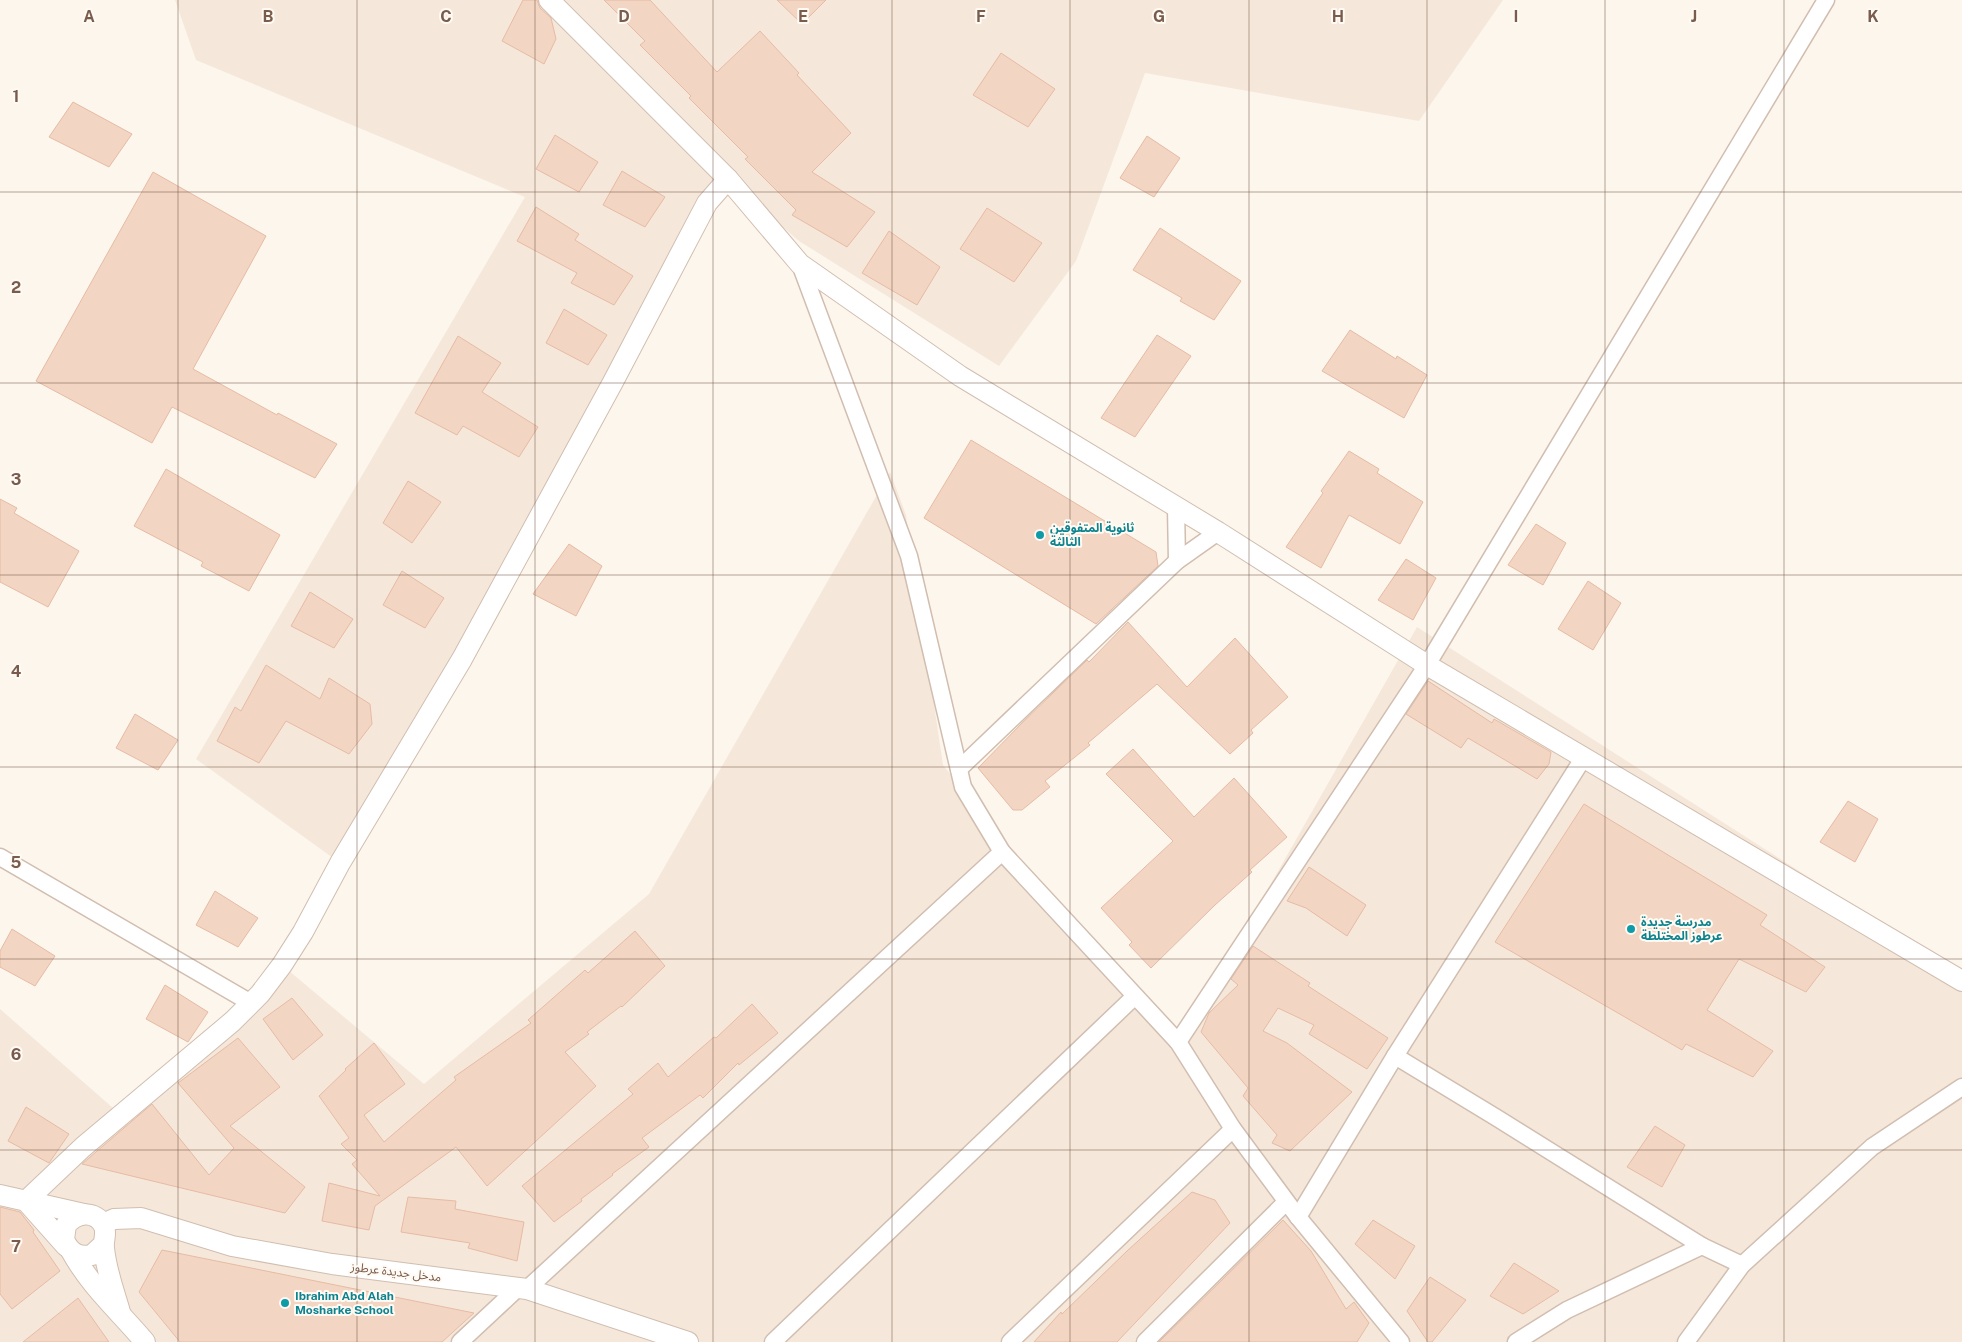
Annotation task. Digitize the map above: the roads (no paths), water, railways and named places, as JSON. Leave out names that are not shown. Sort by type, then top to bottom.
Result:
[{"type":"street","points":[[549,0],[728,179],[800,264],[960,376],[1218,532],[1427,665],[1962,981]]},
{"type":"street","points":[[1178,1042],[1427,665],[1826,0]]},
{"type":"street","points":[[26,1201],[76,1153],[226,1028],[251,1003],[282,964],[303,932],[340,863],[462,659],[613,382],[707,203],[728,179]]},
{"type":"street","points":[[800,264],[909,556],[963,786],[1002,852],[1178,1042],[1233,1129],[1286,1202],[1401,1342]]},
{"type":"street","points":[[1176,507],[1177,561]]},
{"type":"street","points":[[959,769],[1177,561],[1218,532]]},
{"type":"street","points":[[1298,1217],[1395,1056],[1584,757]]},
{"type":"street","points":[[460,1342],[523,1288],[1002,852]]},
{"type":"street","points":[[0,856],[251,1003]]},
{"type":"street","points":[[773,1342],[1135,996]]},
{"type":"street","points":[[1395,1056],[1702,1246],[1742,1265]]},
{"type":"street","points":[[1686,1342],[1742,1265],[1872,1147],[1962,1087]]},
{"type":"street","points":[[1010,1342],[1233,1129]]},
{"type":"street","points":[[0,1195],[84,1214],[98,1218],[103,1224],[106,1238],[103,1245],[92,1255],[85,1256],[69,1249],[26,1201]]},
{"type":"street","points":[[1145,1342],[1286,1202]]},
{"type":"street","points":[[84,1214],[77,1215],[66,1225],[64,1239],[92,1284],[120,1312],[145,1342]]},
{"type":"street","name":"مدخل جديدة عرطوز","points":[[103,1224],[114,1219],[141,1218],[232,1246],[332,1264],[523,1288],[688,1342]]},
{"type":"street","points":[[103,1245],[110,1279],[120,1312]]},
{"type":"street","points":[[1516,1342],[1567,1310],[1702,1246]]},
{"type":"place","name":"ثانوية المتفوقين الثالثة","points":[[1040,535]]},
{"type":"place","name":"مدرسة جديدة عرطوز المختلطة","points":[[1631,929]]},
{"type":"place","name":"Ibrahim Abd Alah Mosharke School","points":[[285,1303]]}]
